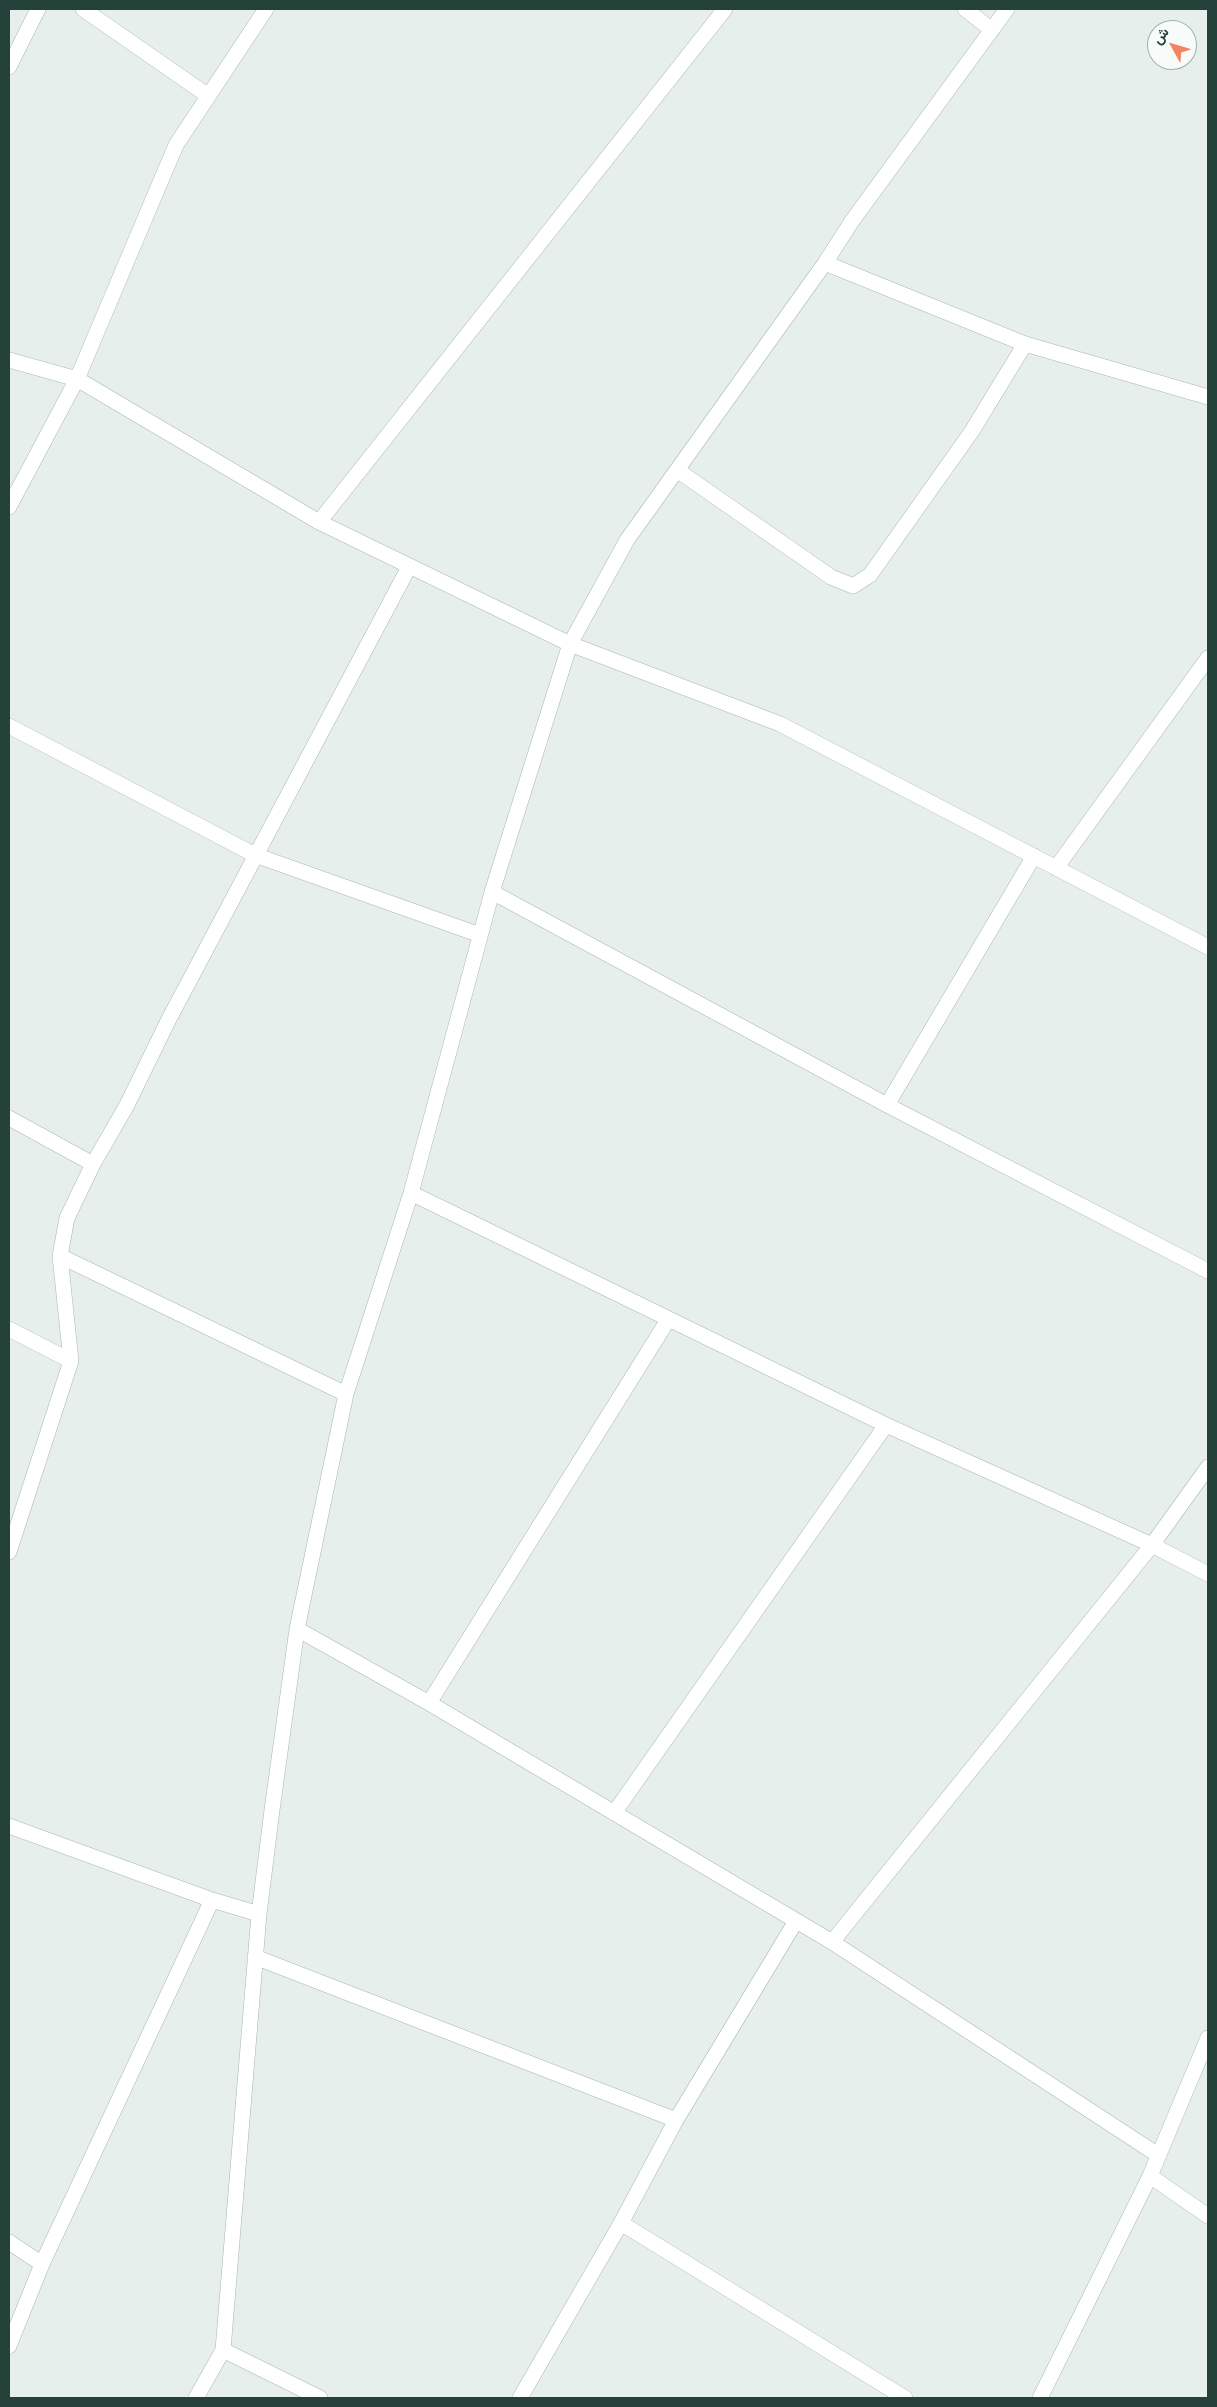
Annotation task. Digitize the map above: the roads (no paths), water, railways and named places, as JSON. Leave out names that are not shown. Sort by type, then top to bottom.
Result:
[{"type":"street","points":[[9,67],[38,9]]},
{"type":"street","points":[[83,9],[208,95]]},
{"type":"street","points":[[9,507],[77,379],[176,145],[266,9]]},
{"type":"street","points":[[319,522],[725,9]]},
{"type":"street","points":[[965,9],[992,30]]},
{"type":"street","points":[[196,2398],[223,2350],[259,1914],[297,1629],[346,1394],[412,1193],[492,892],[570,644],[627,540],[825,263],[852,221],[1007,9]]},
{"type":"street","points":[[825,263],[1025,344],[1208,397]]},
{"type":"street","points":[[677,470],[831,577],[853,586],[870,575],[972,431],[1025,344]]},
{"type":"street","points":[[9,360],[77,379],[319,522],[570,644],[780,724],[1208,947]]},
{"type":"street","points":[[9,1552],[71,1361],[60,1256],[67,1218],[93,1164],[127,1106],[168,1019],[409,567]]},
{"type":"street","points":[[1056,868],[1208,658]]},
{"type":"street","points":[[9,726],[255,855],[480,934]]},
{"type":"street","points":[[887,1104],[1034,856]]},
{"type":"street","points":[[492,892],[887,1104],[1208,1271]]},
{"type":"street","points":[[9,1118],[93,1164]]},
{"type":"street","points":[[412,1193],[668,1320],[886,1425],[1152,1545],[1208,1574]]},
{"type":"street","points":[[60,1256],[346,1394]]},
{"type":"street","points":[[429,1703],[668,1320]]},
{"type":"street","points":[[9,1329],[71,1361]]},
{"type":"street","points":[[614,1814],[886,1425]]},
{"type":"street","points":[[832,1942],[1152,1545],[1208,1467]]},
{"type":"street","points":[[297,1629],[429,1703],[796,1920],[1158,2155]]},
{"type":"street","points":[[9,1826],[212,1900],[259,1914]]},
{"type":"street","points":[[9,2346],[42,2264],[212,1900]]},
{"type":"street","points":[[520,2398],[621,2223],[676,2120],[796,1920]]},
{"type":"street","points":[[256,1957],[676,2120]]},
{"type":"street","points":[[1040,2398],[1150,2176],[1208,2038]]},
{"type":"street","points":[[1150,2176],[1208,2216]]},
{"type":"street","points":[[621,2223],[905,2398]]},
{"type":"street","points":[[9,2242],[42,2264]]},
{"type":"street","points":[[223,2350],[320,2398]]}]
